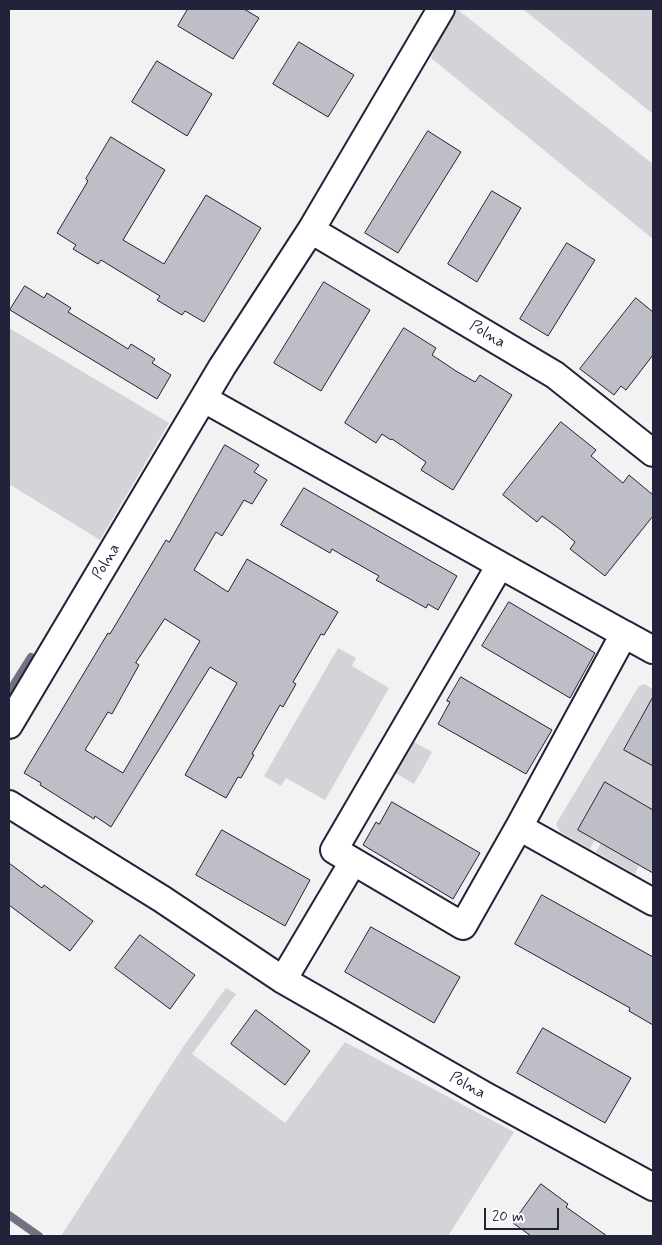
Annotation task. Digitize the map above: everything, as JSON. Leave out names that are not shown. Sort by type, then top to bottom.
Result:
[{"type":"street","name":"Polna","points":[[9,725],[222,367],[311,230],[441,9]]},
{"type":"street","name":"Polna","points":[[311,230],[555,375],[653,453]]},
{"type":"street","points":[[204,399],[653,650]]},
{"type":"street","points":[[500,565],[334,850],[463,926],[624,634]]},
{"type":"street","name":"Polna","points":[[9,804],[162,899],[283,980],[484,1095],[653,1187]]},
{"type":"street","points":[[519,827],[653,902]]},
{"type":"street","points":[[283,980],[353,862]]},
{"type":"shaded area","points":[[453,9],[457,9],[653,164],[653,239],[431,58]]},
{"type":"shaded area","points":[[523,9],[653,9],[653,114]]},
{"type":"shaded area","points":[[9,328],[169,423],[100,540],[9,484]]},
{"type":"shaded area","points":[[338,648],[356,658],[352,666],[389,688],[325,800],[286,778],[281,786],[264,776]]},
{"type":"shaded area","points":[[644,684],[653,689],[653,701],[651,701],[624,749],[653,766],[653,810],[605,782],[578,830],[595,840],[590,849],[560,832],[556,824],[639,686]]},
{"type":"shaded area","points":[[410,740],[432,752],[414,784],[392,771]]},
{"type":"shaded area","points":[[601,843],[639,865],[635,874],[596,852]]},
{"type":"shaded area","points":[[226,988],[236,994],[192,1054],[285,1123],[345,1042],[514,1132],[448,1236],[61,1236],[183,1047]]},
{"type":"building","points":[[188,9],[244,9],[259,18],[233,59],[178,26]]},
{"type":"building","points":[[299,42],[354,75],[328,117],[273,84]]},
{"type":"building","points":[[157,61],[212,94],[187,136],[132,102]]},
{"type":"building","points":[[428,131],[461,152],[398,253],[365,233]]},
{"type":"building","points":[[111,137],[165,170],[123,240],[164,264],[206,195],[261,228],[204,322],[185,311],[182,315],[157,300],[160,296],[101,260],[98,264],[73,249],[76,245],[57,233],[88,181],[86,179]]},
{"type":"building","points":[[492,191],[521,208],[477,282],[448,264]]},
{"type":"building","points":[[567,243],[595,260],[548,336],[520,319]]},
{"type":"building","points":[[324,282],[370,310],[321,391],[274,363]]},
{"type":"building","points":[[25,286],[44,298],[47,293],[71,308],[68,312],[128,349],[131,344],[155,359],[152,363],[171,375],[157,399],[10,310]]},
{"type":"building","points":[[636,298],[653,312],[653,355],[626,390],[621,386],[614,395],[580,369]]},
{"type":"building","points":[[404,328],[436,348],[432,355],[456,371],[475,382],[480,375],[512,395],[453,490],[421,470],[426,462],[392,439],[382,434],[376,443],[345,423]]},
{"type":"building","points":[[561,422],[596,450],[591,456],[623,483],[629,475],[653,495],[653,516],[605,576],[570,549],[575,542],[561,530],[542,516],[537,522],[503,495]]},
{"type":"building","points":[[225,445],[259,465],[254,472],[267,480],[252,504],[244,500],[222,536],[216,532],[194,570],[228,592],[247,559],[338,612],[324,635],[321,634],[293,682],[296,684],[283,707],[280,705],[252,754],[254,755],[241,778],[238,777],[226,798],[185,775],[237,683],[210,667],[111,827],[95,816],[94,819],[24,773],[166,540],[169,542]],"holes":[[[165,619],[200,641],[123,773],[85,750],[108,712],[112,714],[139,665],[136,663]]]},
{"type":"building","points":[[304,488],[457,576],[438,610],[428,604],[426,608],[376,580],[379,576],[332,549],[330,553],[281,525]]},
{"type":"building","points":[[509,602],[595,653],[570,698],[482,646]]},
{"type":"building","points":[[461,677],[552,730],[526,774],[438,724],[450,702],[447,701]]},
{"type":"building","points":[[653,697],[653,766],[624,750]]},
{"type":"building","points":[[605,782],[653,810],[653,873],[578,830]]},
{"type":"building","points":[[392,802],[480,853],[453,899],[363,845],[376,822],[379,824]]},
{"type":"building","points":[[222,830],[310,880],[285,926],[196,875]]},
{"type":"building","points":[[9,863],[42,888],[44,885],[93,921],[70,951],[9,905]]},
{"type":"building","points":[[542,895],[653,957],[653,1025],[629,1011],[630,1008],[515,944]]},
{"type":"building","points":[[371,927],[460,977],[434,1023],[345,972]]},
{"type":"building","points":[[140,935],[195,975],[170,1009],[115,968]]},
{"type":"building","points":[[256,1010],[310,1051],[285,1085],[231,1044]]},
{"type":"building","points":[[543,1028],[631,1078],[605,1123],[517,1073]]},
{"type":"building","points":[[541,1184],[568,1204],[566,1207],[607,1236],[531,1236],[513,1223]]},
{"type":"waterway","points":[[9,692],[31,657]]},
{"type":"waterway","points":[[9,1215],[39,1236]]}]
